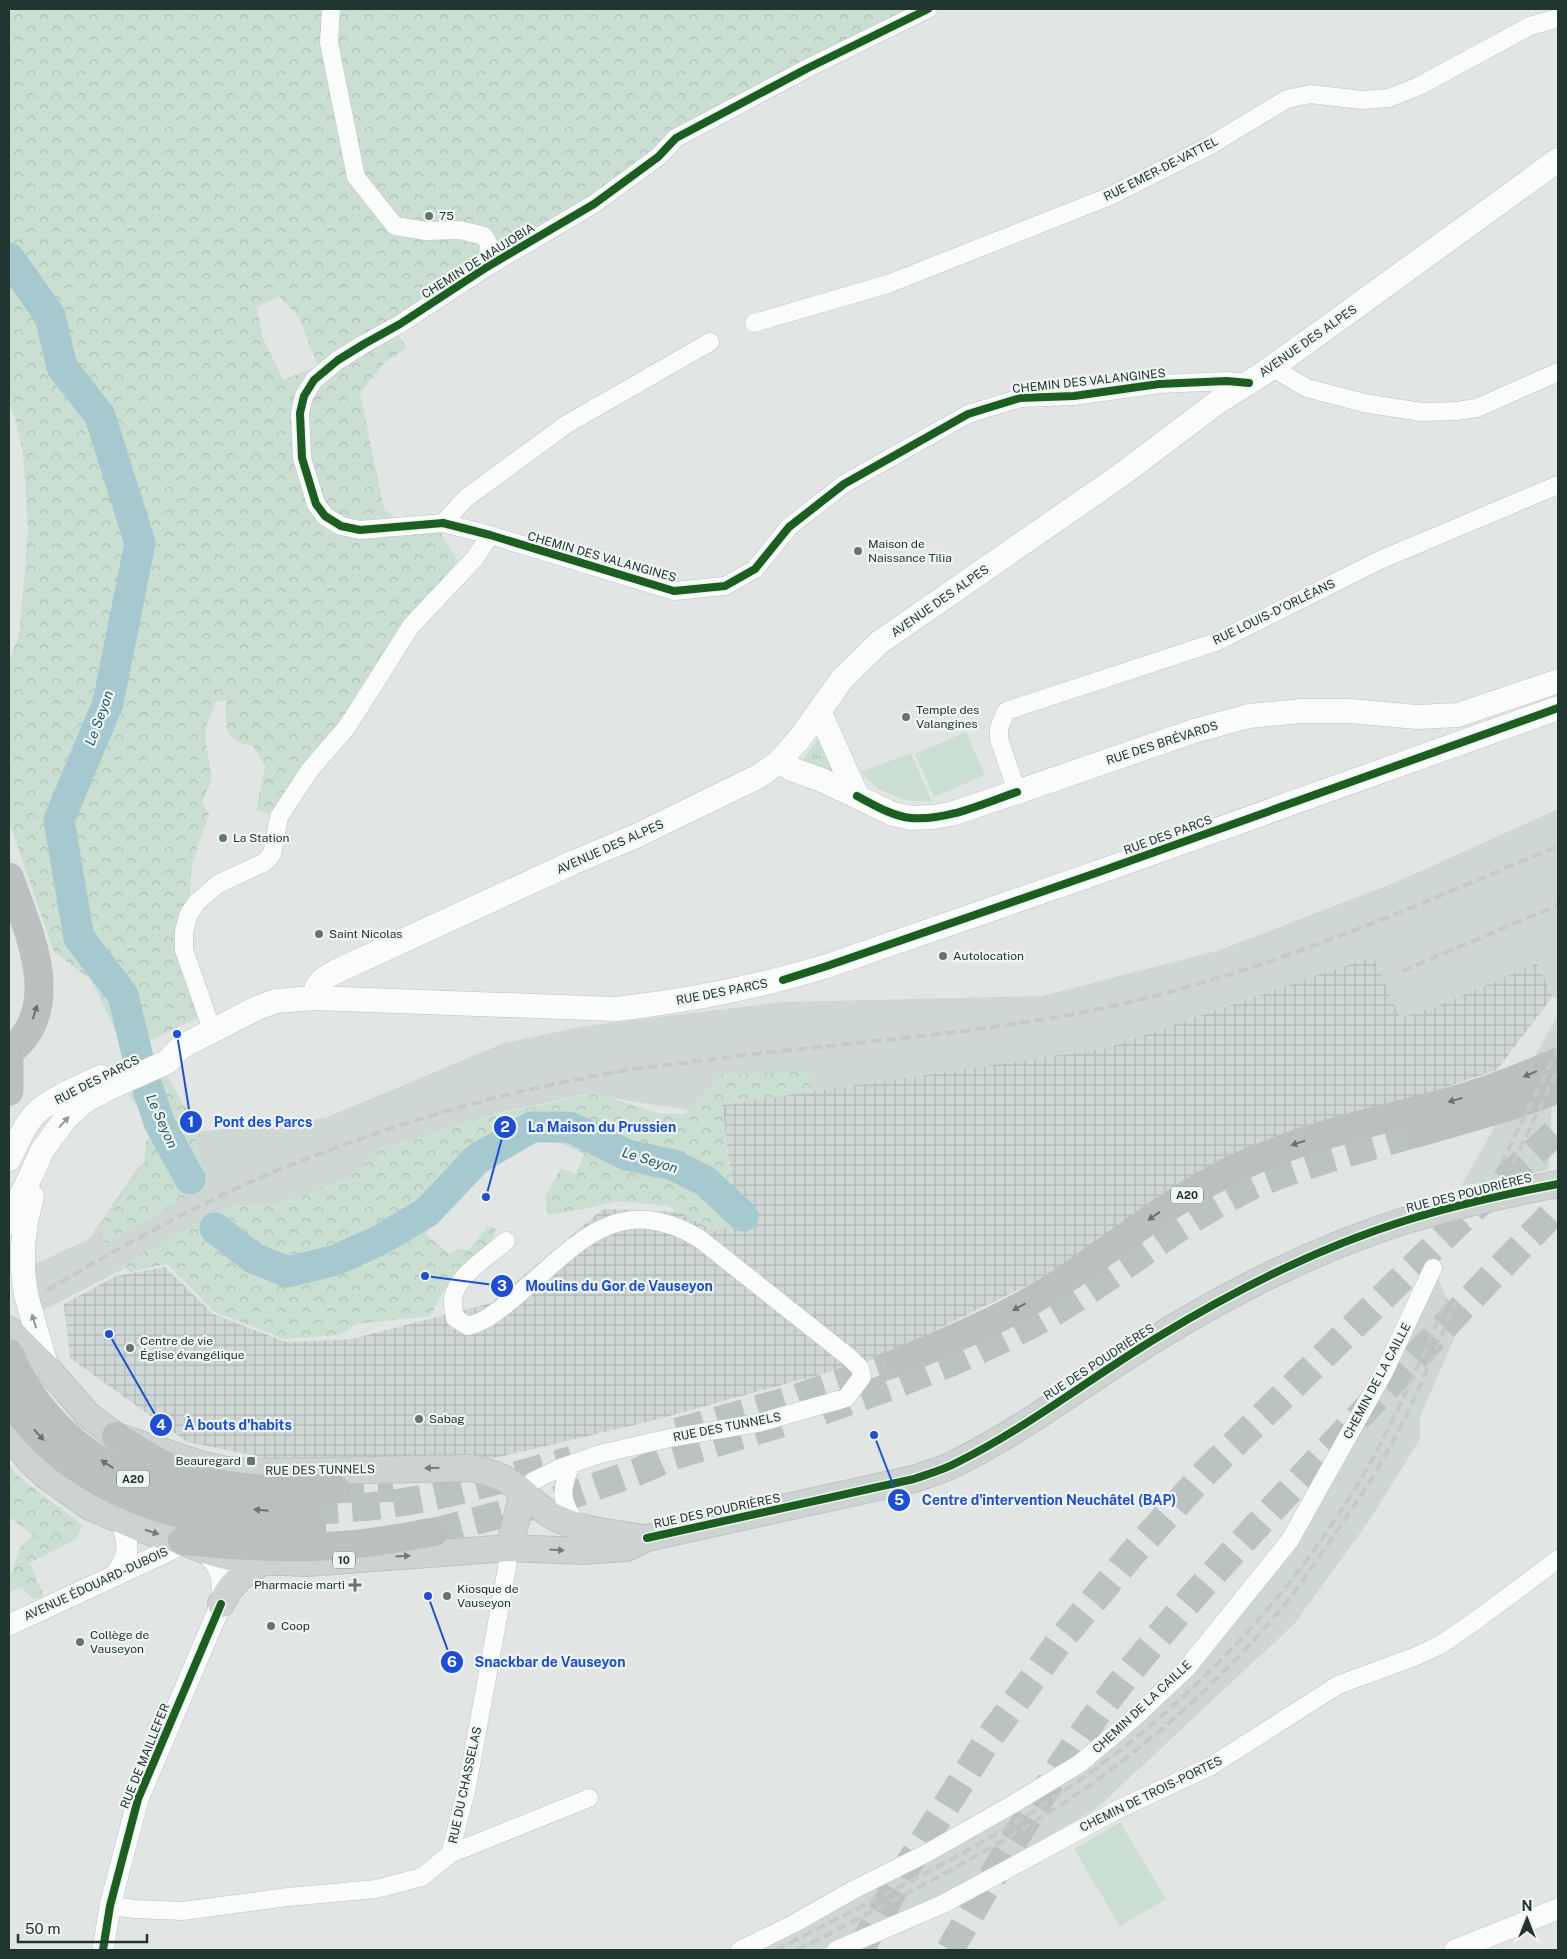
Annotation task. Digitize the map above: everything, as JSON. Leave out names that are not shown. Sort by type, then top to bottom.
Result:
[{"type":"highway","points":[[9,876],[32,942],[39,978],[39,996],[30,1026],[9,1052]]},
{"type":"highway","points":[[9,1047],[9,1092]]},
{"type":"highway","name":"A20","points":[[899,1362],[960,1337],[1045,1292],[1158,1212],[1197,1188],[1238,1167],[1282,1148],[1459,1099],[1502,1085],[1558,1062]]},
{"type":"highway","points":[[1417,1133],[1507,1107],[1558,1089]]},
{"type":"highway","name":"A20","points":[[9,1353],[27,1388],[45,1412],[64,1432],[89,1453],[130,1477],[166,1492],[194,1500],[311,1520],[286,1530],[223,1524],[192,1518],[133,1498],[101,1483],[74,1466],[47,1443],[28,1423],[9,1397]]},
{"type":"highway","points":[[116,1436],[159,1462],[190,1476],[243,1487],[336,1489]]},
{"type":"highway","points":[[193,1546],[299,1548],[349,1545],[434,1532]]},
{"type":"main road","name":"AVENUE DES ALPES","points":[[314,998],[316,985],[331,974],[574,862],[636,836],[759,776],[779,762],[800,738],[842,679],[880,642],[1121,475],[1219,401],[1249,383],[1558,160]]},
{"type":"main road","name":"RUE DES BRÉVARDS","points":[[779,762],[893,814],[911,818],[926,818],[952,814],[1194,731],[1249,716],[1301,711],[1350,711],[1417,717],[1458,715],[1558,681]]},
{"type":"main road","name":"RUE DES PARCS","points":[[9,1222],[36,1161],[53,1134],[66,1118],[86,1100],[108,1088],[163,1047],[181,1047],[257,1008],[276,1001],[314,998],[616,1009],[654,1005],[783,980],[1077,879],[1558,708]]},
{"type":"main road","points":[[819,711],[857,796]]},
{"type":"main road","name":"RUE DES PARCS","points":[[9,1159],[25,1127],[35,1114],[70,1091],[125,1074]]},
{"type":"main road","name":"RUE DES PARCS","points":[[36,1161],[34,1189],[25,1230],[23,1272],[26,1295],[47,1368]]},
{"type":"main road","name":"RUE DES POUDRIÈRES","points":[[193,1546],[240,1560],[306,1563],[509,1548],[583,1551],[626,1548],[647,1538],[907,1481],[955,1464],[991,1445],[1189,1319],[1290,1266],[1404,1221],[1496,1196],[1558,1184]]},
{"type":"main road","name":"10","points":[[9,1330],[47,1368],[88,1415],[116,1436]]},
{"type":"main road","points":[[9,1376],[20,1370],[47,1368]]},
{"type":"main road","name":"10","points":[[9,1435],[31,1462],[55,1484],[90,1507],[122,1522],[193,1546]]},
{"type":"main road","name":"RUE DES TUNNELS","points":[[116,1436],[203,1465],[226,1470],[266,1472],[471,1468],[494,1473],[515,1485],[554,1517],[577,1525],[616,1534],[647,1538]]},
{"type":"main road","points":[[509,1548],[523,1493]]},
{"type":"main road","points":[[221,1604],[225,1594],[240,1576],[251,1567],[266,1561]]},
{"type":"street","points":[[331,9],[328,43],[356,177],[395,226],[426,231],[460,230],[484,236],[489,244],[487,267]]},
{"type":"street","name":"CHEMIN DE MAUJOBIA","points":[[490,535],[443,523],[360,530],[341,526],[325,516],[316,504],[302,458],[300,413],[304,396],[314,380],[338,360],[400,324],[487,267],[594,204],[658,157],[676,138],[783,81],[928,9]]},
{"type":"street","name":"RUE EMER-DE-VATTEL","points":[[754,323],[888,284],[1108,197],[1209,146],[1287,99],[1310,94],[1362,100],[1389,98],[1419,86],[1530,26],[1551,18],[1558,18]]},
{"type":"street","points":[[443,523],[466,498],[567,424],[710,342]]},
{"type":"street","points":[[1271,367],[1307,388],[1364,403],[1422,412],[1457,411],[1477,408],[1558,372]]},
{"type":"street","name":"CHEMIN DES VALANGINES","points":[[490,535],[674,591],[725,586],[755,569],[789,527],[844,484],[968,414],[1020,398],[1074,396],[1159,384],[1227,381],[1249,383]]},
{"type":"street","name":"RUE LOUIS-D'ORLÉANS","points":[[1017,792],[999,739],[999,728],[1006,711],[1216,642],[1380,560],[1558,485]]},
{"type":"street","points":[[212,1030],[184,950],[184,932],[188,916],[196,903],[218,884],[265,862],[272,854],[279,817],[309,771],[348,727],[411,626],[475,558],[490,535]]},
{"type":"street","name":"RUE DES TUNNELS","points":[[506,1241],[466,1275],[457,1286],[452,1301],[455,1318],[468,1326],[488,1318],[583,1240],[606,1225],[628,1219],[657,1221],[682,1228],[700,1239],[850,1358],[860,1368],[862,1377],[846,1398],[758,1423],[670,1438],[600,1454],[571,1464],[533,1481],[523,1493]]},
{"type":"street","name":"CHEMIN DE LA CAILLE","points":[[740,1950],[795,1923],[927,1852],[1008,1807],[1079,1764],[1137,1714],[1186,1668],[1290,1540],[1385,1370],[1433,1268]]},
{"type":"street","points":[[571,1464],[562,1494],[566,1509],[577,1525]]},
{"type":"street","points":[[115,1576],[127,1554],[128,1542],[122,1522]]},
{"type":"street","points":[[193,1546],[220,1569],[222,1580],[221,1604]]},
{"type":"street","name":"AVENUE ÉDOUARD-DUBOIS","points":[[9,1625],[170,1550],[193,1546]]},
{"type":"street","name":"RUE DU CHASSELAS","points":[[110,1906],[135,1909],[183,1910],[288,1897],[376,1889],[422,1877],[450,1854],[468,1778],[507,1568],[509,1548]]},
{"type":"street","name":"CHEMIN DE TROIS-PORTES","points":[[836,1950],[943,1904],[1117,1810],[1211,1766],[1338,1685],[1414,1657],[1440,1645],[1558,1559]]},
{"type":"street","name":"RUE DE MAILLEFER","points":[[103,1950],[110,1906],[138,1798],[221,1604]]},
{"type":"street","points":[[450,1854],[589,1798]]},
{"type":"street","points":[[1455,1950],[1558,1909]]},
{"type":"shaded area","points":[[1558,809],[1558,1000],[1553,996],[1537,963],[1440,1005],[1399,1018],[1373,956],[1107,1048],[688,1110],[586,1094],[494,1114],[485,1136],[211,1233],[117,1272],[42,1311],[33,1265],[89,1239],[136,1170],[161,1144],[185,1133],[325,1118],[504,1043],[585,1026],[783,1002],[1042,996],[1220,950],[1401,880]]},
{"type":"shaded area","points":[[1373,956],[1400,1018],[1440,1005],[1537,963],[1553,996],[1497,1070],[1222,1162],[1036,1281],[879,1358],[655,1420],[495,1458],[266,1458],[187,1442],[70,1358],[64,1304],[116,1276],[165,1267],[213,1314],[286,1342],[352,1339],[491,1303],[603,1209],[735,1214],[722,1105],[1107,1048]]},
{"type":"shaded area","points":[[1558,1015],[1558,1092],[1552,1102],[1549,1170],[1461,1186]]},
{"type":"shaded area","points":[[1433,1268],[1447,1299],[1467,1309],[1420,1417],[1420,1439],[1371,1518],[1295,1623],[1096,1809],[943,1896],[821,1950],[741,1950],[1008,1807],[1137,1715],[1290,1540]]},
{"type":"green space","points":[[9,9],[917,9],[663,138],[633,171],[499,251],[389,321],[407,348],[384,363],[360,393],[384,509],[413,532],[440,532],[458,561],[395,636],[279,817],[256,810],[265,766],[253,746],[236,742],[226,728],[226,700],[216,702],[207,724],[205,736],[212,780],[202,802],[209,814],[192,864],[188,916],[184,932],[206,1014],[126,1052],[91,980],[54,952],[9,822],[9,660],[19,636],[28,532],[23,452],[14,415],[9,404]],"holes":[[[279,296],[299,318],[318,366],[283,380],[262,336],[257,307]]]},
{"type":"green space","points":[[966,732],[985,775],[934,797],[915,754]]},
{"type":"green space","points":[[819,738],[835,772],[804,763],[802,760]]},
{"type":"green space","points":[[911,753],[932,802],[903,800],[877,788],[861,772]]},
{"type":"green space","points":[[809,1072],[812,1091],[722,1104],[735,1226],[714,1231],[668,1206],[617,1201],[548,1215],[545,1197],[561,1168],[576,1174],[584,1154],[560,1143],[525,1141],[489,1158],[432,1214],[427,1235],[449,1254],[461,1248],[467,1251],[489,1226],[496,1228],[491,1247],[446,1287],[430,1316],[357,1324],[340,1335],[284,1339],[215,1312],[167,1264],[131,1272],[120,1266],[202,1220],[237,1204],[279,1203],[354,1175],[383,1148],[474,1119],[595,1093],[661,1114],[685,1114],[721,1074]]},
{"type":"green space","points":[[167,1076],[190,1115],[177,1125],[182,1136],[194,1132],[208,1184],[105,1245],[101,1224],[145,1165],[145,1142],[158,1131],[128,1095]]},
{"type":"green space","points":[[9,1465],[19,1477],[82,1525],[76,1539],[30,1563],[44,1597],[32,1599],[22,1587],[9,1593],[9,1573],[12,1572],[20,1548],[33,1535],[9,1517]]},
{"type":"green space","points":[[1120,1822],[1166,1899],[1120,1926],[1074,1849]]},
{"type":"waterway","name":"Le Seyon","points":[[9,258],[50,316],[62,367],[100,416],[140,543],[108,703],[59,820],[79,938],[123,995],[139,1062],[159,1122],[190,1179]]},
{"type":"waterway","name":"Le Seyon","points":[[215,1228],[253,1258],[288,1272],[336,1260],[380,1240],[427,1212],[477,1159],[532,1127],[570,1127],[627,1155],[673,1165],[705,1181],[743,1216]]},
{"type":"tunnel","points":[[860,1950],[907,1867],[987,1741],[1059,1642],[1132,1554],[1206,1472],[1455,1226],[1558,1130]]},
{"type":"tunnel","points":[[822,1411],[941,1367],[1026,1327],[1078,1297],[1198,1216],[1248,1188],[1310,1165],[1417,1133]]},
{"type":"tunnel","points":[[950,1950],[1049,1784],[1093,1720],[1140,1659],[1216,1570],[1268,1513],[1558,1208]]},
{"type":"tunnel","points":[[677,1432],[793,1399],[899,1362]]},
{"type":"tunnel","points":[[434,1532],[563,1498],[637,1472],[673,1456],[783,1423]]},
{"type":"tunnel","points":[[310,1511],[393,1504],[420,1499],[478,1486],[572,1460]]},
{"type":"tunnel","points":[[336,1489],[393,1488]]},
{"type":"railway","points":[[47,1290],[162,1225],[251,1182],[321,1153],[442,1112],[526,1090],[621,1071],[954,1032],[1057,1017],[1108,1007],[1224,976],[1337,937],[1448,893],[1558,846]]},
{"type":"railway","points":[[1402,971],[1558,905]]},
{"type":"railway","points":[[1501,1164],[1558,1049]]},
{"type":"railway","points":[[1513,1164],[1558,1069]]},
{"type":"railway","points":[[776,1950],[922,1875],[1029,1814],[1107,1760],[1190,1691],[1264,1613],[1299,1571],[1330,1527],[1384,1438],[1447,1299]]},
{"type":"railway","points":[[797,1950],[969,1860],[1068,1800],[1158,1733],[1214,1681],[1267,1626],[1290,1598],[1348,1516],[1401,1426],[1455,1303]]},
{"type":"cycle path","points":[[928,9],[808,68],[676,138],[658,157],[594,204],[487,267],[400,324],[338,360],[314,380],[304,396],[300,413],[302,458],[316,504],[325,516],[341,526],[360,530],[443,523],[490,535],[674,591],[725,586],[755,569],[789,527],[844,484],[968,414],[1020,398],[1074,396],[1159,384],[1227,381],[1249,383]]},
{"type":"cycle path","points":[[783,980],[1096,873],[1558,708]]},
{"type":"cycle path","points":[[857,796],[897,815],[925,818],[952,814],[1017,792]]},
{"type":"cycle path","points":[[647,1538],[914,1479],[941,1470],[982,1449],[1033,1419],[1187,1320],[1247,1287],[1309,1257],[1404,1221],[1480,1200],[1558,1184]]},
{"type":"cycle path","points":[[103,1950],[110,1906],[138,1799],[221,1604]]},
{"type":"place","name":"75","points":[[429,216]]},
{"type":"place","name":"Maison de Naissance Tilia","points":[[858,551]]},
{"type":"place","name":"Temple des Valangines","points":[[906,717]]},
{"type":"place","name":"La Station","points":[[223,838]]},
{"type":"place","name":"Saint Nicolas","points":[[319,934]]},
{"type":"place","name":"Autolocation","points":[[943,956]]},
{"type":"place","name":"Pont des Parcs","points":[[177,1034]]},
{"type":"place","name":"La Maison du Prussien","points":[[486,1197]]},
{"type":"place","name":"Moulins du Gor de Vauseyon","points":[[425,1276]]},
{"type":"place","name":"À bouts d'habits","points":[[109,1334]]},
{"type":"place","name":"Centre de vie Église évangélique","points":[[130,1348]]},
{"type":"place","name":"Sabag","points":[[419,1419]]},
{"type":"place","name":"Centre d'intervention Neuchâtel (BAP)","points":[[874,1435]]},
{"type":"place","name":"Beauregard","points":[[251,1461]]},
{"type":"place","name":"Pharmacie marti","points":[[355,1585]]},
{"type":"place","name":"Snackbar de Vauseyon","points":[[428,1596]]},
{"type":"place","name":"Kiosque de Vauseyon","points":[[447,1596]]},
{"type":"place","name":"Coop","points":[[271,1626]]},
{"type":"place","name":"Collège de Vauseyon","points":[[80,1642]]}]
